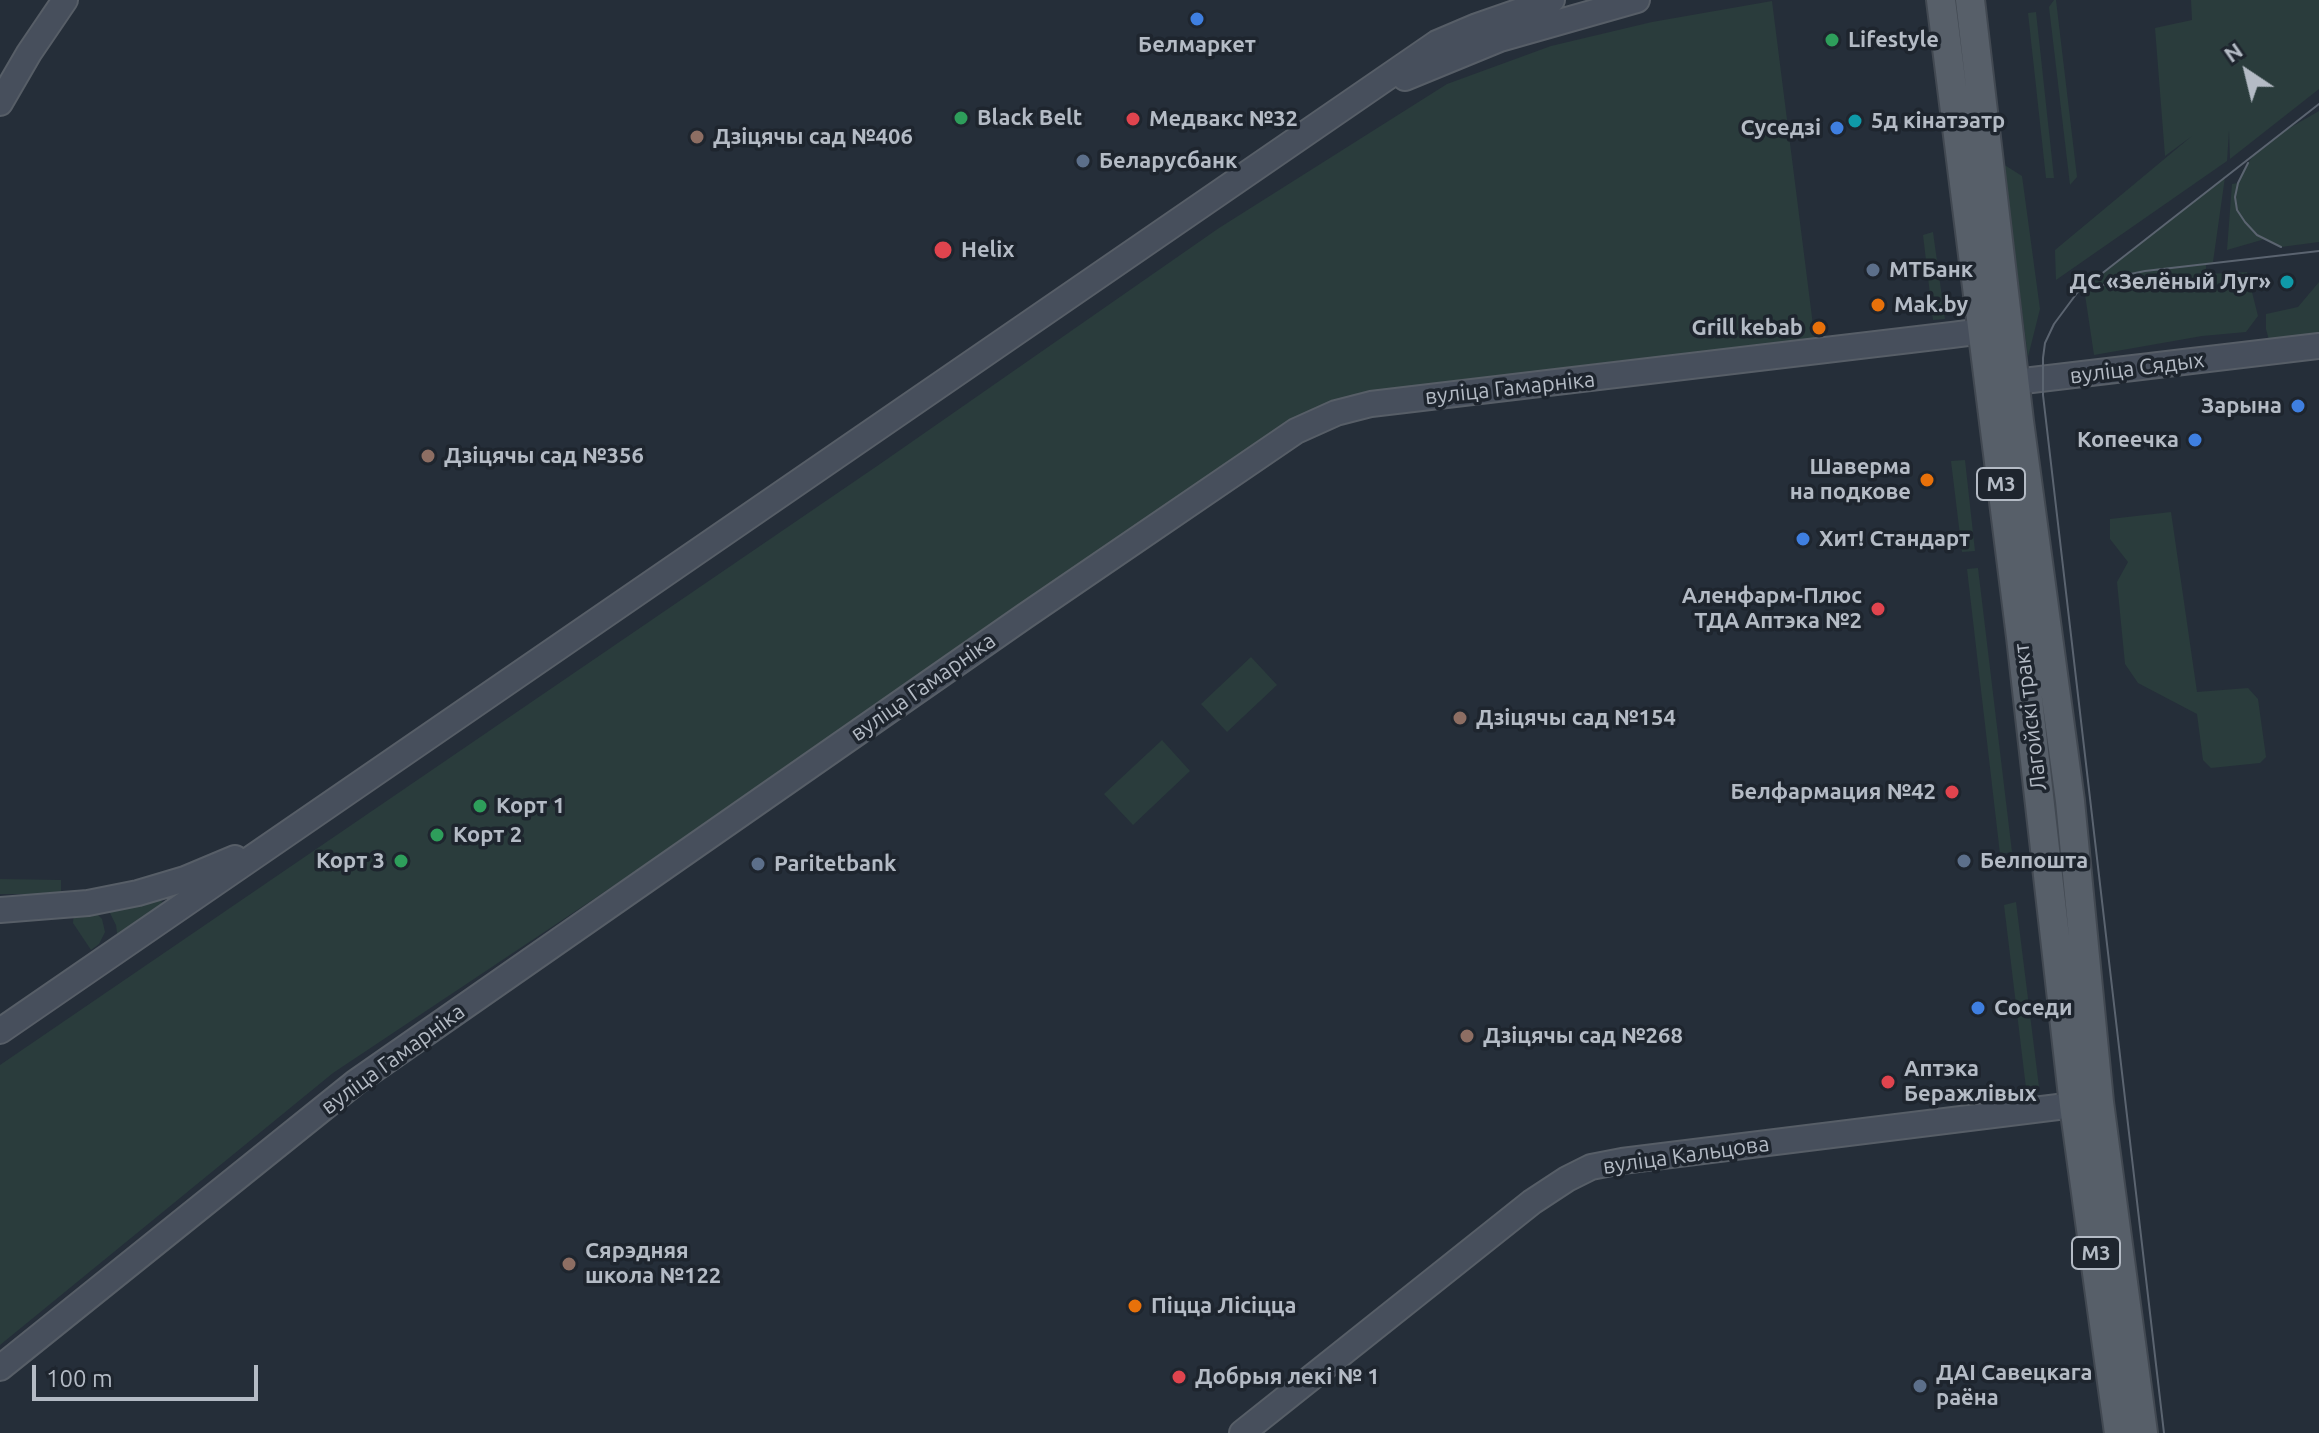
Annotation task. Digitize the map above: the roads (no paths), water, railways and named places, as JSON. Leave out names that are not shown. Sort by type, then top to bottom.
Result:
[{"type":"main road","name":"Лагойскі тракт","points":[[1941,0],[2040,806],[2143,1433]]},
{"type":"main road","name":"Лагойскі тракт","points":[[1970,0],[2037,568],[2070,801],[2087,1104],[2119,1433]]},
{"type":"main road","points":[[2040,806],[2051,816],[2059,815],[2070,801]]},
{"type":"street","points":[[0,103],[65,0]]},
{"type":"street","points":[[0,1031],[1437,43],[1552,0]]},
{"type":"street","points":[[1347,103],[1500,39],[1637,0]]},
{"type":"street","points":[[2007,312],[2001,321],[1983,331],[1999,349],[2015,382]]},
{"type":"street","name":"вуліца Гамарніка","points":[[0,1368],[356,1082],[1268,448],[1305,426],[1336,413],[1371,404],[1983,331]]},
{"type":"street","name":"вуліца Сядых","points":[[2015,382],[2319,346]]},
{"type":"street","points":[[0,910],[88,903],[138,893],[185,879],[288,834]]},
{"type":"street","name":"вуліца Кальцова","points":[[1242,1433],[1532,1202],[1591,1167],[2087,1104]]},
{"type":"tram line","points":[[2164,1433],[2043,395],[2043,358],[2045,343],[2054,324],[2077,293],[2319,104]]},
{"type":"tram line","points":[[2248,163],[2238,183],[2235,197],[2237,210],[2257,235],[2281,247]]},
{"type":"tram line","points":[[2099,288],[2116,277],[2145,271],[2319,251]]},
{"type":"place","name":"Белмаркет","points":[[1197,19]]},
{"type":"place","name":"Lifestyle","points":[[1832,40]]},
{"type":"place","name":"Black Belt","points":[[961,118]]},
{"type":"place","name":"Медвакс №32","points":[[1133,119]]},
{"type":"place","name":"5д кінатэатр","points":[[1855,121]]},
{"type":"place","name":"Суседзі","points":[[1837,128]]},
{"type":"place","name":"Дзіцячы сад №406","points":[[697,137]]},
{"type":"place","name":"Беларусбанк","points":[[1083,161]]},
{"type":"place","name":"Helix","points":[[943,250]]},
{"type":"place","name":"МТБанк","points":[[1873,270]]},
{"type":"place","name":"ДС «Зелёный Луг»","points":[[2287,282]]},
{"type":"place","name":"Mak.by","points":[[1878,305]]},
{"type":"place","name":"Grill kebab","points":[[1819,328]]},
{"type":"place","name":"Зарына","points":[[2298,406]]},
{"type":"place","name":"Копеечка","points":[[2195,440]]},
{"type":"place","name":"Дзіцячы сад №356","points":[[428,456]]},
{"type":"place","name":"Шаверма на подкове","points":[[1927,480]]},
{"type":"place","name":"Хит! Стандарт","points":[[1803,539]]},
{"type":"place","name":"Аленфарм-Плюс ТДА Аптэка №2","points":[[1878,609]]},
{"type":"place","name":"Дзіцячы сад №154","points":[[1460,718]]},
{"type":"place","name":"Белфармация №42","points":[[1952,792]]},
{"type":"place","name":"Корт 1","points":[[480,806]]},
{"type":"place","name":"Корт 2","points":[[437,835]]},
{"type":"place","name":"Корт 3","points":[[401,861]]},
{"type":"place","name":"Белпошта","points":[[1964,861]]},
{"type":"place","name":"Paritetbank","points":[[758,864]]},
{"type":"place","name":"Соседи","points":[[1978,1008]]},
{"type":"place","name":"Дзіцячы сад №268","points":[[1467,1036]]},
{"type":"place","name":"Аптэка Беражлівых","points":[[1888,1082]]},
{"type":"place","name":"Сярэдняя школа №122","points":[[569,1264]]},
{"type":"place","name":"Піцца Лісіцца","points":[[1135,1306]]},
{"type":"place","name":"Добрыя лекі № 1","points":[[1179,1377]]},
{"type":"place","name":"ДАІ Савецкага раёна","points":[[1920,1386]]}]
